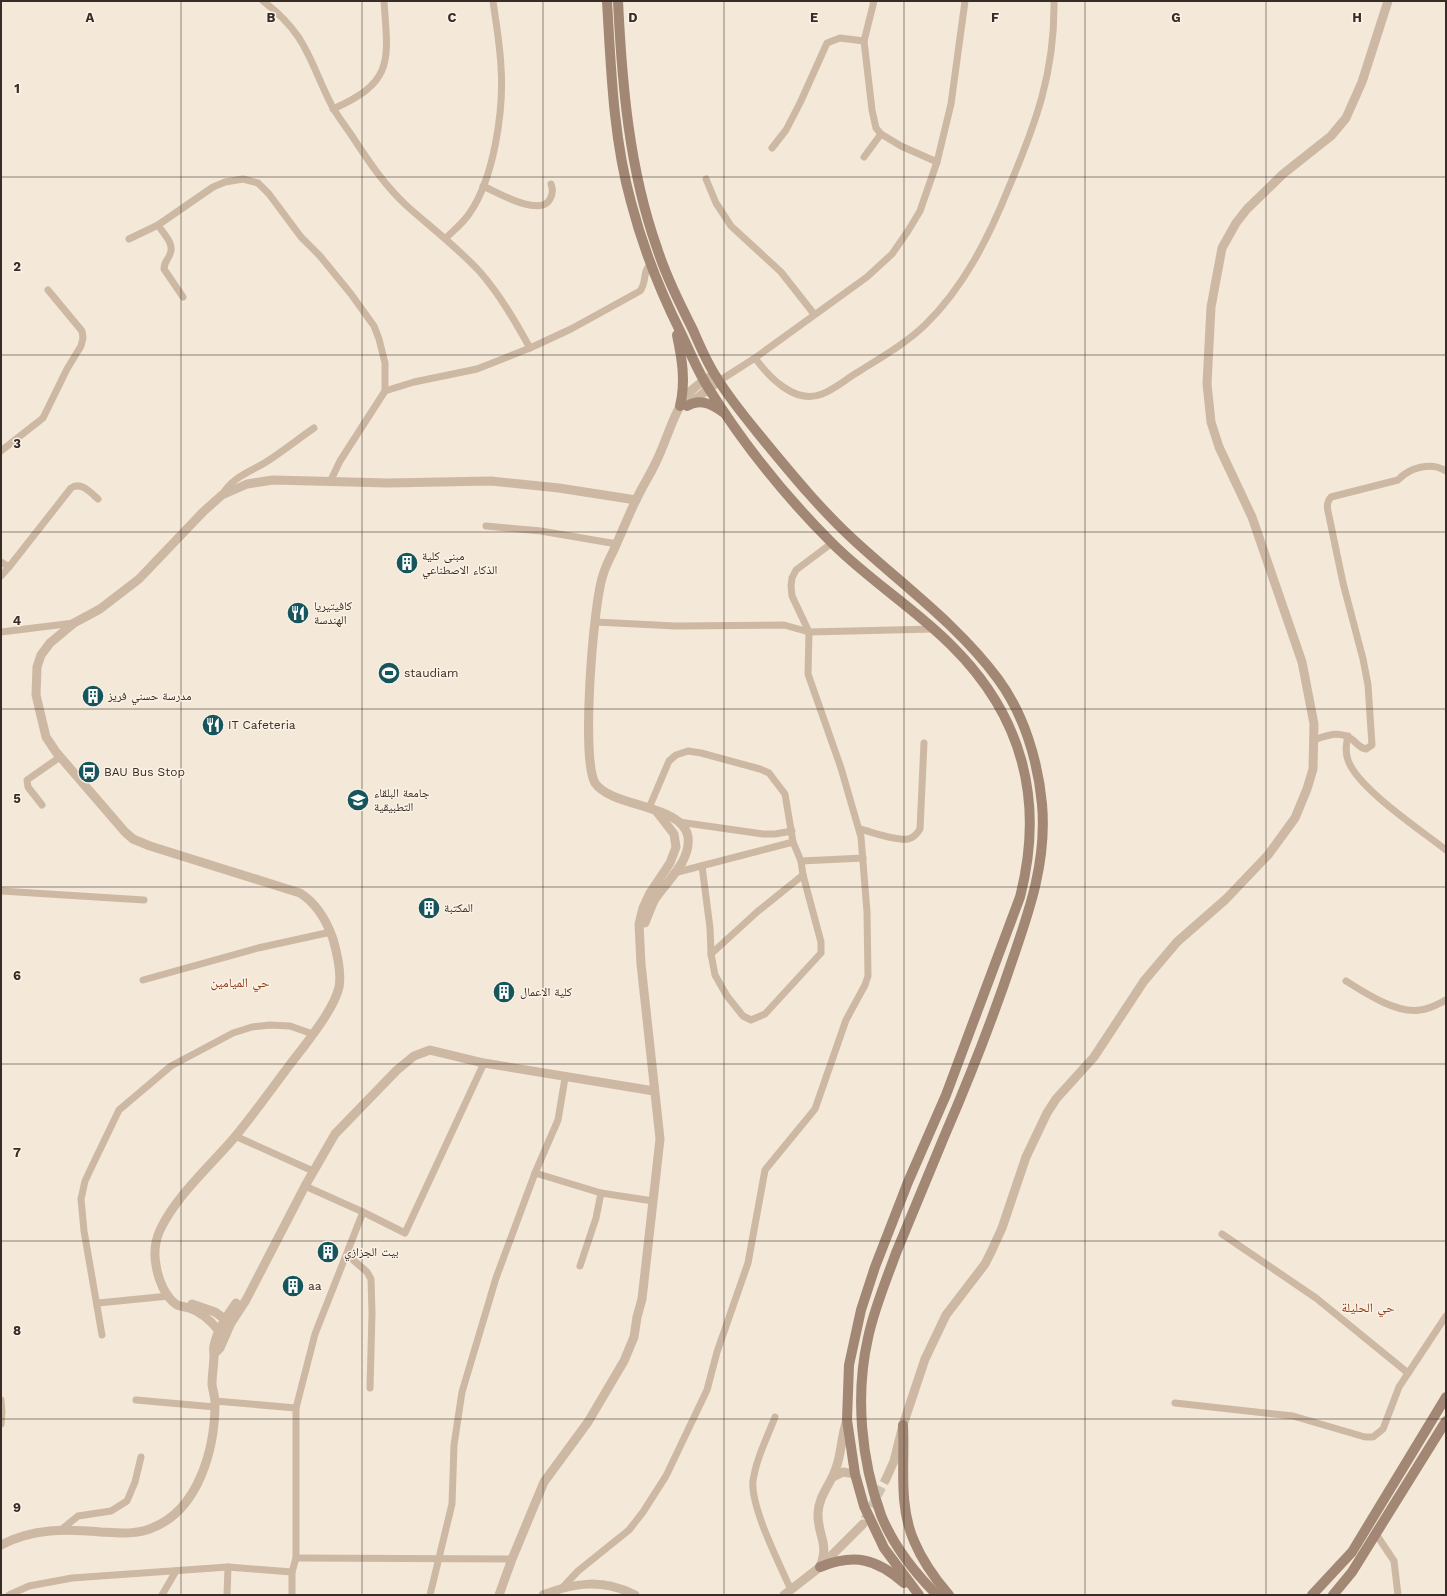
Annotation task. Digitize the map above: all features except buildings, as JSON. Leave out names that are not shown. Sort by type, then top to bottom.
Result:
[{"type":"main road","points":[[607,1],[612,89],[620,148],[630,200],[651,264],[674,319],[706,385],[770,475],[832,543],[862,570],[934,629],[980,675],[1007,719],[1016,741],[1024,768],[1030,824],[1028,868],[1020,897],[946,1095],[908,1182],[875,1267],[861,1310],[849,1366],[847,1420],[855,1474],[864,1506],[874,1530],[897,1568],[919,1595]]},
{"type":"main road","points":[[618,1],[621,62],[631,142],[640,190],[656,248],[678,301],[716,378],[790,473],[824,511],[853,540],[961,636],[1000,681],[1014,707],[1034,756],[1039,780],[1043,829],[1041,860],[1036,890],[975,1065],[910,1218],[874,1314],[867,1343],[861,1393],[868,1470],[882,1517],[909,1563],[937,1595]]},
{"type":"main road","points":[[674,319],[684,372],[684,406],[695,401],[703,402],[725,413]]},
{"type":"main road","points":[[946,1095],[960,1100]]},
{"type":"main road","points":[[1312,1595],[1352,1552],[1446,1397]]},
{"type":"main road","points":[[1333,1595],[1352,1572],[1446,1421]]},
{"type":"main road","points":[[903,1425],[904,1498],[912,1535],[929,1567],[949,1595]]},
{"type":"main road","points":[[820,1567],[840,1553],[875,1564],[890,1572],[919,1595]]},
{"type":"street","points":[[263,1],[287,21],[300,37],[313,61],[334,109],[374,170],[408,207],[446,238],[480,273],[502,300],[530,348]]},
{"type":"street","points":[[334,109],[367,90],[380,76],[386,55],[384,1]]},
{"type":"street","points":[[446,238],[470,212],[483,186],[492,157],[500,106],[501,68],[493,1]]},
{"type":"street","points":[[874,1],[864,41],[876,128],[881,134],[901,146],[937,162]]},
{"type":"street","points":[[641,934],[655,900],[685,856],[688,846],[685,828],[670,815],[603,791],[593,779],[588,732],[595,622],[603,574],[636,500],[656,463],[675,418],[684,406],[688,394],[755,358],[867,277],[892,254],[920,211],[937,162],[951,104],[965,1]]},
{"type":"street","points":[[755,358],[765,371],[787,390],[805,396],[822,394],[904,342],[925,325],[944,303],[979,255],[1006,195],[1037,119],[1048,75],[1053,33],[1054,1]]},
{"type":"street","points":[[886,1478],[894,1461],[903,1425],[925,1359],[946,1315],[985,1264],[992,1250],[1002,1228],[1026,1157],[1038,1129],[1047,1113],[1056,1099],[1094,1057],[1144,981],[1177,942],[1226,899],[1268,855],[1295,818],[1313,769],[1314,740],[1311,704],[1302,662],[1292,629],[1252,517],[1219,447],[1211,422],[1207,384],[1211,307],[1222,248],[1236,223],[1247,209],[1283,174],[1331,136],[1346,118],[1362,82],[1388,1]]},
{"type":"street","points":[[772,148],[786,130],[827,43],[840,38],[864,41]]},
{"type":"street","points":[[864,157],[881,134]]},
{"type":"street","points":[[706,178],[716,203],[731,226],[781,272],[814,314]]},
{"type":"street","points":[[129,239],[158,225],[213,187],[225,182],[243,179],[251,180],[262,186],[301,237],[320,256],[351,294],[374,326],[384,357],[385,391],[340,461],[330,482]]},
{"type":"street","points":[[483,186],[518,202],[543,206],[550,199],[552,193],[551,184]]},
{"type":"street","points":[[158,225],[171,246],[171,254],[165,261],[164,269],[184,297]]},
{"type":"street","points":[[385,391],[414,382],[477,369],[530,348],[571,329],[636,293],[645,284],[646,271],[651,264]]},
{"type":"street","points":[[1,451],[43,418],[67,369],[81,346],[82,331],[48,290]]},
{"type":"street","points":[[219,1332],[210,1320],[197,1311],[178,1305],[171,1299],[162,1284],[156,1264],[155,1252],[160,1231],[179,1202],[235,1136],[313,1034],[335,998],[339,986],[340,974],[331,932],[317,908],[308,898],[300,893],[224,868],[182,857],[133,839],[115,822],[51,746],[43,725],[36,695],[37,667],[41,655],[50,643],[74,623],[100,608],[139,579],[237,478],[265,463],[314,428]]},
{"type":"street","points":[[1314,740],[1330,734],[1348,736],[1362,748],[1366,749],[1372,745],[1367,678],[1358,634],[1343,583],[1329,516],[1327,505],[1328,501],[1331,497],[1398,480],[1406,473],[1421,468],[1435,466],[1446,471]]},
{"type":"street","points":[[222,495],[260,481],[389,483],[491,481],[559,488],[636,500]]},
{"type":"street","points":[[1,576],[71,488],[76,485],[81,486],[98,499]]},
{"type":"street","points":[[486,526],[540,531],[617,544]]},
{"type":"street","points":[[562,1587],[578,1571],[629,1530],[643,1512],[666,1476],[707,1390],[717,1352],[748,1263],[765,1170],[815,1109],[846,1020],[865,985],[868,976],[867,912],[860,829],[808,674],[809,632],[792,596],[792,578],[796,570],[806,561],[832,543]]},
{"type":"street","points":[[1,562],[9,567]]},
{"type":"street","points":[[595,622],[676,626],[784,626],[809,632],[934,629]]},
{"type":"street","points":[[1,632],[74,623]]},
{"type":"street","points":[[1348,736],[1346,744],[1348,760],[1368,787],[1403,818],[1446,850]]},
{"type":"street","points":[[860,829],[898,838],[908,839],[915,836],[920,829],[924,743]]},
{"type":"street","points":[[653,810],[669,761],[676,755],[688,751],[701,753],[769,773],[785,794],[793,842],[801,861],[803,875],[821,942],[822,953],[762,1016],[751,1020],[743,1016],[727,996],[715,975],[711,954],[708,908],[702,866]]},
{"type":"street","points":[[42,805],[28,787],[27,780],[60,757]]},
{"type":"street","points":[[499,1595],[512,1559],[544,1482],[588,1422],[624,1361],[634,1337],[642,1299],[660,1139],[641,964],[641,934],[639,924],[643,908],[650,893],[670,863],[676,847],[674,834],[653,810]]},
{"type":"street","points":[[679,822],[763,834],[775,834],[792,831]]},
{"type":"street","points":[[674,873],[793,842]]},
{"type":"street","points":[[801,861],[863,858]]},
{"type":"street","points":[[711,954],[758,912],[803,875]]},
{"type":"street","points":[[1,891],[144,900]]},
{"type":"street","points":[[143,980],[258,948],[331,932]]},
{"type":"street","points":[[1346,981],[1371,997],[1409,1010],[1425,1009],[1446,1000]]},
{"type":"street","points":[[102,1335],[98,1303],[84,1231],[81,1199],[86,1181],[94,1162],[119,1110],[171,1066],[233,1033],[252,1027],[270,1025],[290,1026],[313,1034]]},
{"type":"street","points":[[1,1545],[34,1533],[62,1529],[130,1534],[152,1528],[172,1517],[187,1499],[199,1479],[209,1447],[215,1404],[212,1374],[215,1353],[214,1345],[219,1332],[246,1300],[248,1291],[304,1186],[335,1134],[397,1070],[414,1056],[430,1050],[484,1063],[565,1078],[654,1091]]},
{"type":"street","points":[[304,1186],[364,1212],[405,1233],[484,1063]]},
{"type":"street","points":[[430,1595],[453,1498],[454,1445],[462,1392],[496,1278],[535,1173],[558,1120],[565,1078]]},
{"type":"street","points":[[235,1136],[313,1172]]},
{"type":"street","points":[[535,1173],[601,1193],[653,1201]]},
{"type":"street","points":[[580,1266],[596,1218],[601,1193]]},
{"type":"street","points":[[292,1595],[292,1572],[296,1558],[296,1408],[315,1334],[364,1212]]},
{"type":"street","points":[[1222,1234],[1311,1294],[1408,1373]]},
{"type":"street","points":[[349,1248],[352,1259],[367,1272],[371,1279],[372,1313],[370,1388]]},
{"type":"street","points":[[98,1303],[171,1299],[181,1300],[209,1309],[228,1321]]},
{"type":"street","points":[[1175,1403],[1293,1416],[1364,1437],[1373,1437],[1383,1429],[1397,1392],[1446,1316]]},
{"type":"street","points":[[215,1353],[220,1348],[228,1321]]},
{"type":"street","points":[[1,1400],[1,1424]]},
{"type":"street","points":[[136,1400],[296,1408]]},
{"type":"street","points":[[775,1417],[759,1458],[753,1491],[756,1508],[788,1593],[820,1567],[824,1555],[824,1542],[818,1523],[818,1513],[822,1494],[833,1477],[838,1462],[843,1432],[847,1420]]},
{"type":"street","points":[[62,1529],[78,1516],[111,1511],[127,1501],[135,1482],[141,1457]]},
{"type":"street","points":[[833,1477],[843,1472],[855,1474]]},
{"type":"street","points":[[824,1542],[832,1546],[840,1553],[862,1524]]},
{"type":"street","points":[[1376,1534],[1394,1561],[1398,1595]]},
{"type":"street","points":[[296,1558],[512,1559]]},
{"type":"street","points":[[9,1595],[36,1585],[72,1578],[228,1567],[292,1572]]},
{"type":"street","points":[[227,1595],[228,1567]]},
{"type":"street","points":[[162,1595],[176,1571]]},
{"type":"street","points":[[543,1595],[562,1587],[583,1583],[603,1584],[617,1587],[635,1595]]},
{"type":"tunnel","points":[[865,1519],[886,1479]]},
{"type":"place","name":"مبنى كلية الذكاء الاصطناعي","points":[[407,563]]},
{"type":"place","name":"كافيتيريا الهندسة","points":[[298,613]]},
{"type":"place","name":"staudiam","points":[[389,673]]},
{"type":"place","name":"مدرسة حسني فريز","points":[[93,696]]},
{"type":"place","name":"IT Cafeteria","points":[[213,725]]},
{"type":"place","name":"BAU Bus Stop","points":[[89,772]]},
{"type":"place","name":"جامعة البلقاء التطبيقية","points":[[358,800]]},
{"type":"place","name":"المكتبة","points":[[429,908]]},
{"type":"place","name":"كلية الاعمال","points":[[504,992]]},
{"type":"place","name":"بيت الجزازي","points":[[328,1252]]},
{"type":"place","name":"aa","points":[[293,1286]]},
{"type":"district","name":"حي الميامين","points":[[240,982]]},
{"type":"district","name":"حي الحليلة","points":[[1368,1307]]}]
